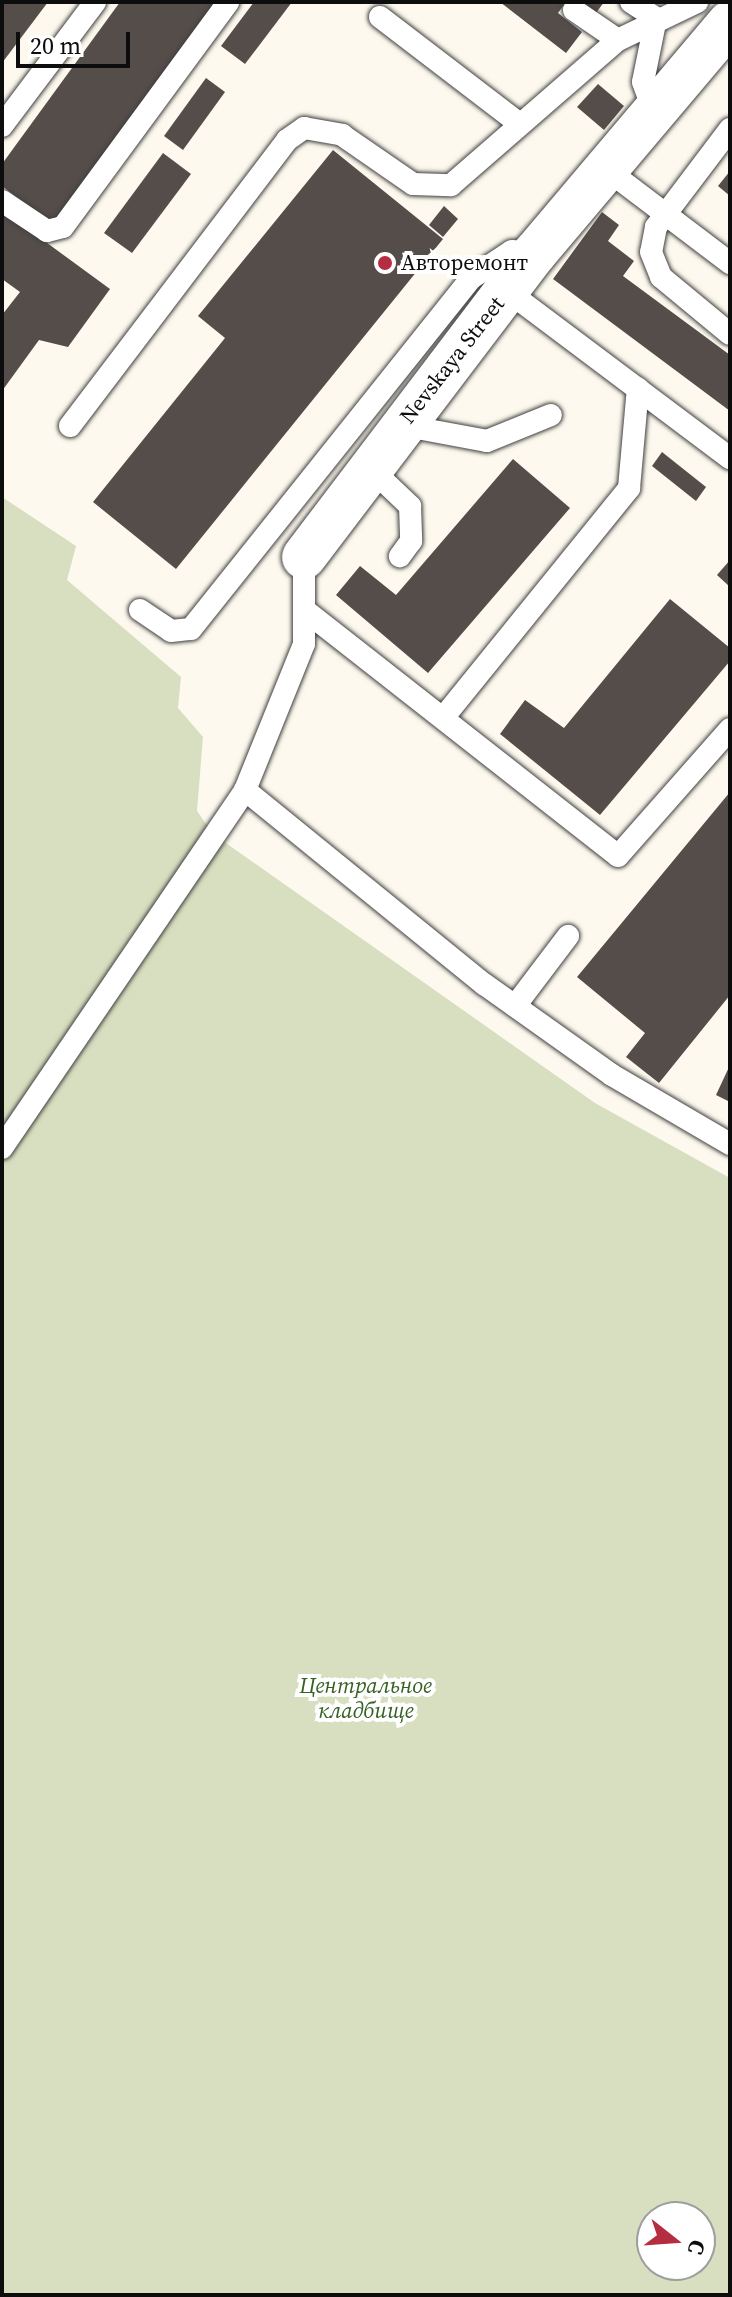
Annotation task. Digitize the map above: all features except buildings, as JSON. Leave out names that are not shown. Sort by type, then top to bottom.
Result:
[{"type":"street","name":"Nevskaya Street","points":[[304,557],[369,467],[535,253],[730,22]]},
{"type":"lane","points":[[2,126],[95,2]]},
{"type":"lane","points":[[2,201],[47,231],[63,227],[228,2]]},
{"type":"lane","points":[[631,2],[656,18]]},
{"type":"lane","points":[[70,426],[287,140],[304,128],[329,129],[413,184],[440,187],[618,40],[656,18],[697,2]]},
{"type":"lane","points":[[708,2],[730,10]]},
{"type":"lane","points":[[574,10],[618,40]]},
{"type":"lane","points":[[380,17],[520,124]]},
{"type":"lane","points":[[654,113],[643,82],[656,18]]},
{"type":"lane","points":[[730,129],[664,215],[651,242],[653,264],[730,334]]},
{"type":"lane","points":[[606,169],[730,263]]},
{"type":"lane","points":[[140,610],[171,631],[191,629],[470,279],[512,251],[535,253]]},
{"type":"lane","points":[[506,290],[730,458]]},
{"type":"lane","points":[[443,718],[629,488],[638,388]]},
{"type":"lane","points":[[401,425],[487,441],[551,415]]},
{"type":"lane","points":[[369,467],[410,506],[411,541],[400,556]]},
{"type":"lane","points":[[2,1148],[245,790],[304,644],[307,612],[304,557]]},
{"type":"lane","points":[[307,612],[618,856],[730,729]]},
{"type":"lane","points":[[245,790],[515,1006],[612,1075],[730,1144]]},
{"type":"lane","points":[[515,1006],[568,936]]},
{"type":"green space","name":"Центральное кладбище","points":[[2,497],[76,546],[67,580],[181,677],[178,708],[203,737],[197,811],[213,834],[595,1103],[730,1178],[730,2295],[2,2295]]},
{"type":"place","name":"Авторемонт","points":[[385,263]]}]
